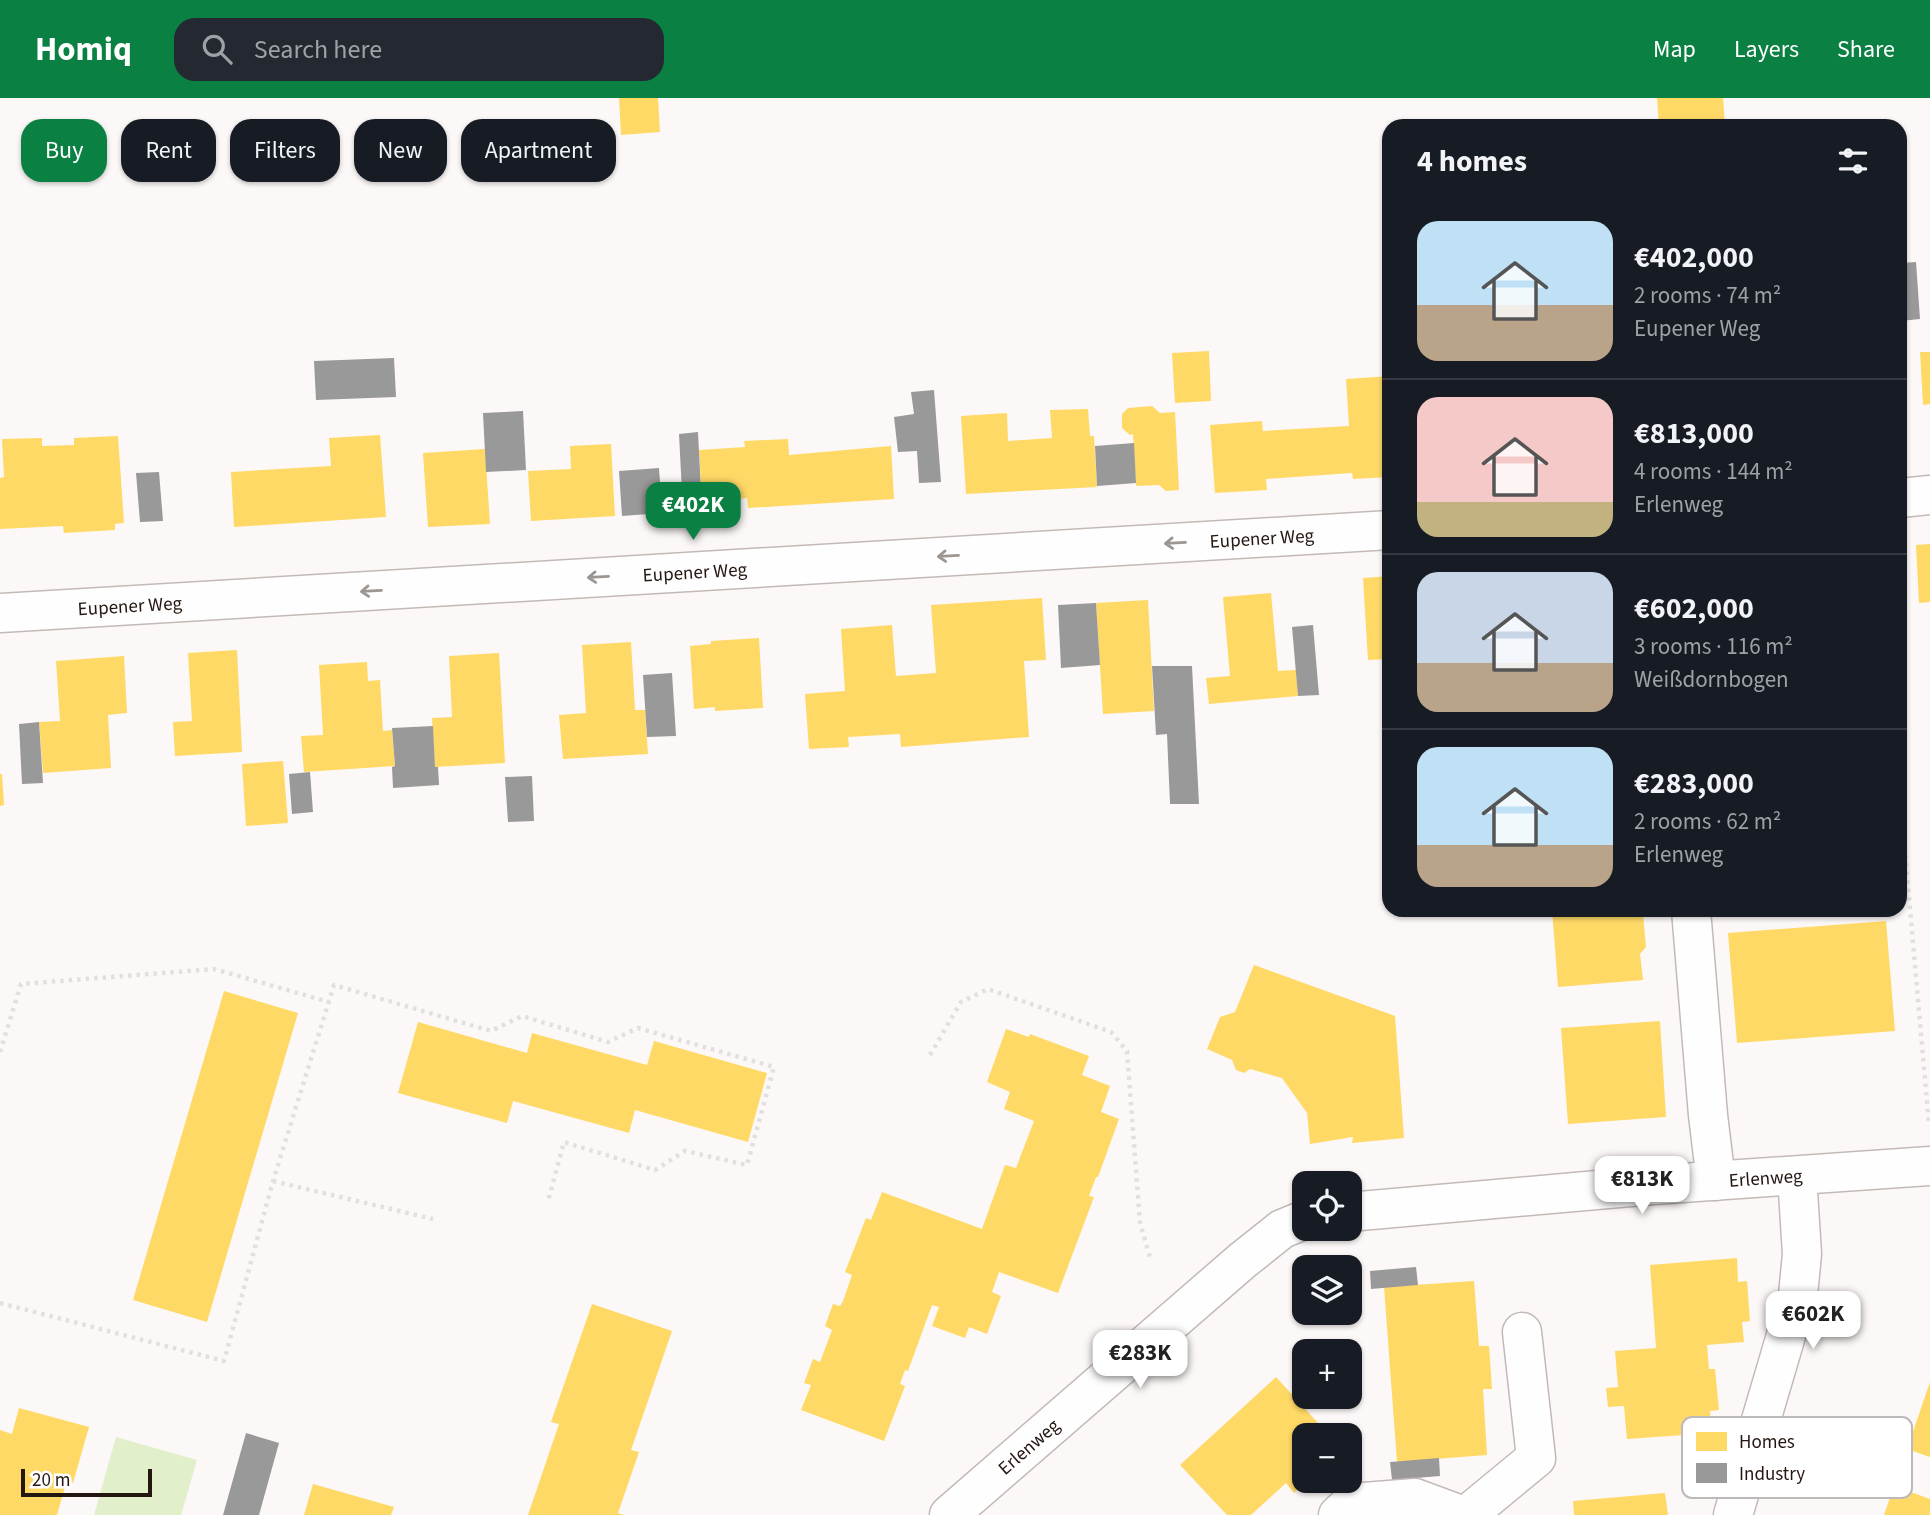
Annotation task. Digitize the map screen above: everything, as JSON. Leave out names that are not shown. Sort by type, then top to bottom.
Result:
[{"type":"street","points":[[1907,497],[1930,495]]},
{"type":"street","name":"Eupener Weg","points":[[0,613],[1382,530]]},
{"type":"street","points":[[1692,917],[1716,1181]]},
{"type":"street","name":"Erlenweg","points":[[1362,1211],[1930,1166]]},
{"type":"street","points":[[1762,1417],[1798,1295],[1802,1254],[1797,1176]]},
{"type":"street","name":"Erlenweg","points":[[949,1515],[1243,1260],[1282,1229],[1292,1225]]},
{"type":"street","points":[[1467,1515],[1536,1458],[1522,1332]]},
{"type":"street","points":[[1338,1515],[1351,1503],[1415,1498],[1461,1515]]},
{"type":"street","points":[[1733,1515],[1738,1498]]},
{"type":"path","points":[[1907,865],[1930,1132]]},
{"type":"path","points":[[0,1052],[21,984],[214,969],[329,1002]]},
{"type":"path","points":[[0,1303],[224,1361],[273,1181],[334,985],[491,1031],[523,1016],[608,1042],[638,1028],[774,1067],[747,1165],[685,1151],[655,1170],[564,1142],[548,1201]]},
{"type":"path","points":[[930,1055],[961,1002],[988,989],[1111,1032],[1127,1051],[1140,1223],[1151,1261]]},
{"type":"path","points":[[273,1181],[433,1219]]},
{"type":"green space","points":[[116,1437],[197,1460],[181,1515],[94,1515]]},
{"type":"building: Homes","points":[[619,98],[658,98],[660,132],[621,135]]},
{"type":"building: Homes","points":[[1657,98],[1723,98],[1724,119],[1658,119]]},
{"type":"building: Homes","points":[[1209,351],[1211,401],[1175,403],[1172,353]]},
{"type":"building: Homes","points":[[1920,352],[1930,352],[1930,404],[1923,405]]},
{"type":"building: Homes","points":[[1382,377],[1382,477],[1353,479],[1352,473],[1266,479],[1267,490],[1215,493],[1210,425],[1262,421],[1263,431],[1349,426],[1346,379]]},
{"type":"building: Homes","points":[[1152,406],[1160,413],[1175,412],[1179,490],[1166,491],[1159,485],[1136,486],[1133,434],[1130,435],[1122,428],[1122,414],[1128,408]]},
{"type":"building: Homes","points":[[1088,409],[1090,436],[1094,436],[1097,487],[966,494],[961,416],[1007,413],[1008,441],[1052,438],[1050,410]]},
{"type":"building: Homes","points":[[380,435],[386,517],[234,527],[231,472],[331,466],[329,438]]},
{"type":"building: Homes","points":[[118,436],[124,523],[115,524],[115,530],[64,533],[63,526],[0,529],[0,478],[4,477],[2,439],[42,438],[42,446],[74,445],[74,438]]},
{"type":"building: Homes","points":[[788,439],[789,455],[891,446],[894,499],[748,508],[747,498],[702,501],[699,450],[745,447],[744,441]]},
{"type":"building: Homes","points":[[611,444],[615,516],[531,521],[528,471],[571,469],[570,446]]},
{"type":"building: Homes","points":[[485,449],[490,524],[428,527],[423,453]]},
{"type":"building: Homes","points":[[1930,544],[1930,602],[1919,603],[1916,545]]},
{"type":"building: Homes","points":[[1382,577],[1382,659],[1368,660],[1363,578]]},
{"type":"building: Homes","points":[[1271,593],[1278,671],[1296,670],[1298,696],[1209,704],[1206,678],[1230,676],[1223,597]]},
{"type":"building: Homes","points":[[1042,598],[1046,660],[1024,661],[1029,737],[901,747],[900,734],[848,737],[849,747],[809,749],[805,694],[845,691],[841,629],[892,625],[896,676],[936,673],[931,605]]},
{"type":"building: Homes","points":[[1148,600],[1154,711],[1103,714],[1096,603]]},
{"type":"building: Homes","points":[[759,638],[763,708],[715,711],[715,707],[694,709],[690,646],[711,644],[711,641]]},
{"type":"building: Homes","points":[[631,642],[635,710],[645,710],[648,754],[563,759],[559,715],[586,713],[582,645]]},
{"type":"building: Homes","points":[[237,650],[242,752],[175,756],[173,722],[192,721],[188,653]]},
{"type":"building: Homes","points":[[499,653],[505,763],[435,767],[432,718],[452,717],[449,656]]},
{"type":"building: Homes","points":[[124,656],[127,713],[108,715],[111,768],[43,773],[39,722],[60,721],[56,661]]},
{"type":"building: Homes","points":[[367,662],[368,681],[380,680],[383,731],[392,730],[395,766],[304,772],[301,736],[323,735],[319,665]]},
{"type":"building: Homes","points":[[283,761],[288,823],[246,826],[242,764]]},
{"type":"building: Homes","points":[[0,774],[4,805],[0,806]]},
{"type":"building: Homes","points":[[1553,917],[1643,917],[1646,947],[1640,954],[1643,980],[1558,987]]},
{"type":"building: Homes","points":[[1886,921],[1895,1031],[1737,1043],[1728,933]]},
{"type":"building: Homes","points":[[1254,965],[1395,1016],[1404,1138],[1352,1143],[1353,1137],[1310,1144],[1307,1113],[1282,1078],[1250,1069],[1244,1073],[1236,1070],[1232,1060],[1207,1049],[1220,1017],[1235,1012]]},
{"type":"building: Homes","points":[[224,991],[298,1013],[207,1322],[133,1300]]},
{"type":"building: Homes","points":[[1660,1021],[1666,1117],[1568,1124],[1561,1028]]},
{"type":"building: Homes","points":[[418,1022],[527,1053],[532,1033],[647,1065],[654,1041],[767,1073],[748,1142],[635,1110],[629,1133],[513,1101],[507,1123],[398,1093]]},
{"type":"building: Homes","points":[[1006,1029],[1029,1037],[1030,1034],[1089,1056],[1082,1075],[1110,1086],[1101,1112],[1119,1119],[1089,1196],[1094,1197],[1058,1293],[999,1272],[992,1292],[1001,1296],[987,1334],[969,1327],[965,1338],[932,1326],[939,1307],[932,1305],[908,1371],[905,1370],[900,1384],[905,1386],[884,1441],[801,1410],[811,1385],[804,1383],[813,1359],[820,1362],[832,1330],[825,1326],[833,1304],[840,1306],[843,1301],[852,1275],[845,1272],[866,1218],[871,1220],[882,1192],[982,1229],[1005,1165],[1016,1168],[1034,1121],[1004,1109],[1010,1092],[987,1082]]},
{"type":"building: Homes","points":[[1737,1258],[1738,1282],[1747,1281],[1750,1321],[1742,1322],[1744,1342],[1707,1345],[1709,1369],[1715,1369],[1719,1410],[1710,1411],[1711,1417],[1682,1417],[1682,1435],[1627,1439],[1624,1406],[1608,1407],[1606,1388],[1618,1387],[1615,1351],[1656,1348],[1650,1265]]},
{"type":"building: Homes","points":[[1474,1281],[1479,1346],[1489,1346],[1492,1389],[1483,1389],[1487,1455],[1397,1462],[1384,1287]]},
{"type":"building: Homes","points":[[592,1304],[672,1331],[631,1450],[639,1452],[618,1513],[624,1515],[528,1515],[559,1424],[551,1422]]},
{"type":"building: Homes","points":[[1276,1377],[1292,1395],[1292,1409],[1305,1409],[1318,1423],[1292,1423],[1292,1490],[1286,1483],[1251,1515],[1227,1515],[1180,1465]]},
{"type":"building: Homes","points":[[1930,1382],[1930,1457],[1912,1451],[1912,1434]]},
{"type":"building: Homes","points":[[19,1408],[89,1427],[73,1483],[67,1480],[57,1515],[0,1515],[0,1430],[12,1434]]},
{"type":"building: Homes","points":[[313,1484],[394,1507],[391,1515],[304,1515]]},
{"type":"building: Homes","points":[[1912,1492],[1930,1499],[1930,1515],[1884,1515],[1890,1498],[1912,1498]]},
{"type":"building: Homes","points":[[1665,1493],[1668,1515],[1574,1515],[1573,1501]]},
{"type":"building: Industry","points":[[1916,262],[1920,319],[1907,320],[1907,263]]},
{"type":"building: Industry","points":[[394,358],[396,397],[316,400],[314,361]]},
{"type":"building: Industry","points":[[934,390],[941,482],[919,483],[917,451],[898,452],[894,417],[914,414],[911,392]]},
{"type":"building: Industry","points":[[523,411],[526,470],[486,472],[483,413]]},
{"type":"building: Industry","points":[[698,432],[702,511],[683,512],[679,434]]},
{"type":"building: Industry","points":[[1134,443],[1136,483],[1097,486],[1095,446]]},
{"type":"building: Industry","points":[[659,468],[662,513],[622,516],[619,471]]},
{"type":"building: Industry","points":[[159,472],[163,521],[140,522],[136,473]]},
{"type":"building: Industry","points":[[1096,603],[1100,665],[1061,668],[1058,605]]},
{"type":"building: Industry","points":[[1313,625],[1319,695],[1298,696],[1292,627]]},
{"type":"building: Industry","points":[[1152,666],[1192,666],[1199,804],[1170,804],[1167,734],[1156,735]]},
{"type":"building: Industry","points":[[672,673],[676,736],[647,737],[643,675]]},
{"type":"building: Industry","points":[[39,722],[43,783],[22,784],[19,724]]},
{"type":"building: Industry","points":[[433,726],[435,767],[438,767],[439,785],[393,788],[392,767],[395,766],[392,728]]},
{"type":"building: Industry","points":[[310,772],[313,812],[292,814],[289,774]]},
{"type":"building: Industry","points":[[532,776],[534,821],[508,822],[505,777]]},
{"type":"building: Industry","points":[[1416,1267],[1418,1285],[1371,1289],[1370,1271]]},
{"type":"building: Industry","points":[[246,1433],[279,1443],[259,1515],[223,1515]]},
{"type":"building: Industry","points":[[1439,1458],[1440,1476],[1392,1480],[1390,1462]]}]
